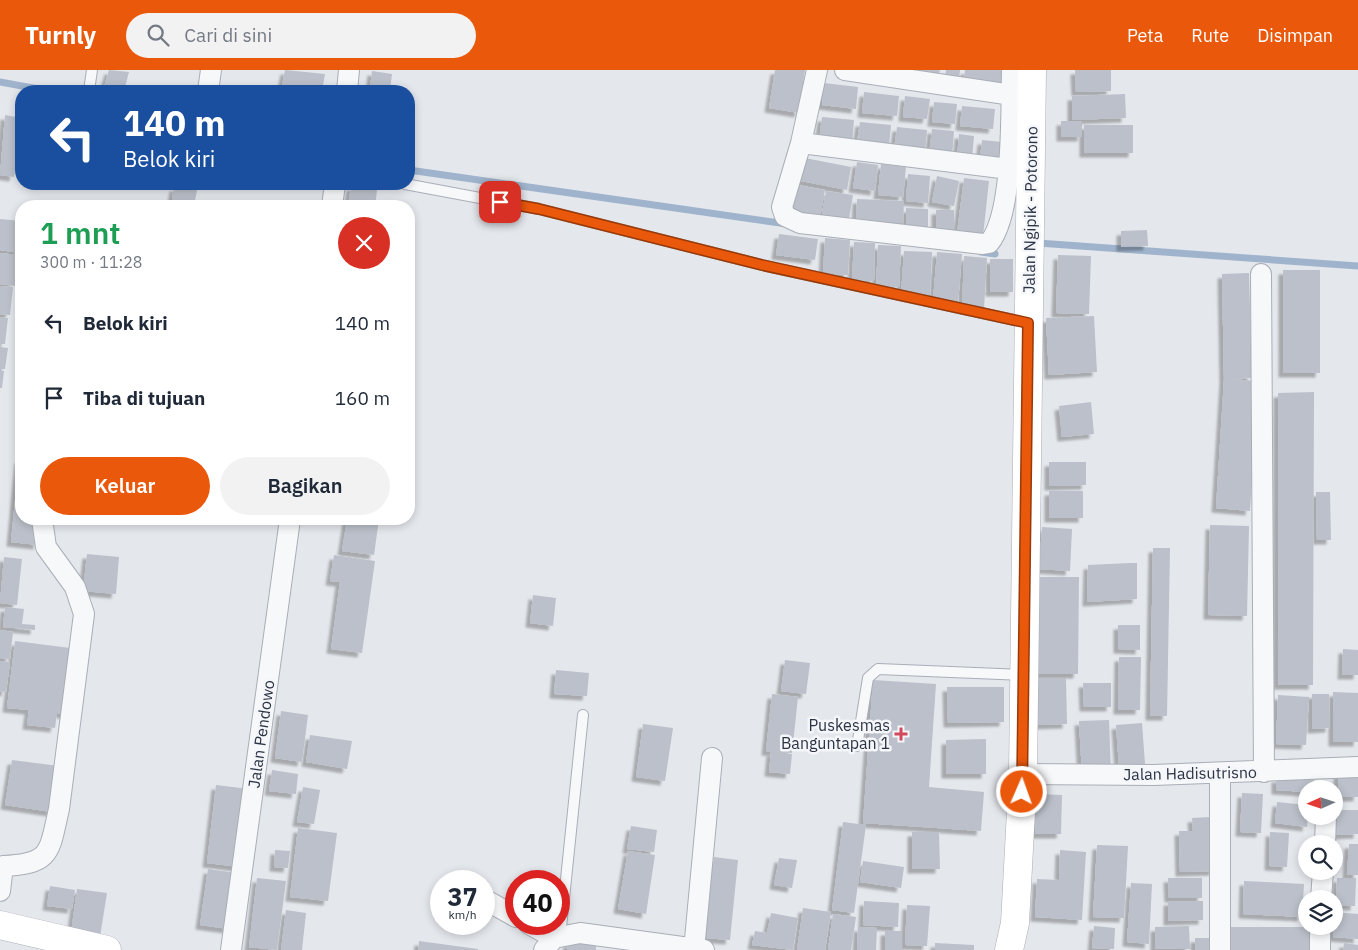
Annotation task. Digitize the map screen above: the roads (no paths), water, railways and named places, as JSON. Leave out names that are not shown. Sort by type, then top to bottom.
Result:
[{"type":"street","points":[[209,85],[211,70]]},
{"type":"street","points":[[348,85],[349,70]]},
{"type":"street","points":[[817,70],[801,143],[782,207],[785,216],[790,220],[800,223],[983,244],[989,243],[1000,226],[1025,87],[1012,70]]},
{"type":"street","points":[[845,70],[1025,87]]},
{"type":"street","name":"Jalan Ngipik - Potorono","points":[[1009,950],[1014,922],[1023,774],[1022,676],[1028,323],[1025,87]]},
{"type":"street","points":[[801,143],[1009,169]]},
{"type":"street","points":[[1261,274],[1264,772]]},
{"type":"street","points":[[0,891],[2,866],[27,865],[40,860],[48,852],[52,840],[59,809],[84,614],[75,587],[46,547],[43,525]]},
{"type":"street","name":"Jalan Pendowo","points":[[231,950],[289,525]]},
{"type":"street","points":[[553,942],[580,933],[697,950],[712,758]]},
{"type":"street","name":"Jalan Hadisutrisno","points":[[1023,774],[1154,775],[1264,772],[1328,779],[1358,767]]},
{"type":"street","points":[[1220,773],[1220,950]]},
{"type":"street","points":[[0,925],[42,943],[107,950]]},
{"type":"street","points":[[1320,935],[1320,950]]},
{"type":"lane","points":[[90,85],[92,70]]},
{"type":"lane","points":[[415,186],[539,209],[762,265],[1028,323]]},
{"type":"lane","points":[[857,746],[868,678],[878,669],[1022,676]]},
{"type":"lane","points":[[553,942],[583,716]]},
{"type":"waterway","points":[[0,82],[16,85]]},
{"type":"waterway","points":[[415,171],[787,224]]},
{"type":"waterway","points":[[1038,243],[1358,266]]},
{"type":"waterway","points":[[981,252],[995,254]]},
{"type":"place","name":"Puskesmas Banguntapan 1","points":[[901,734]]}]
